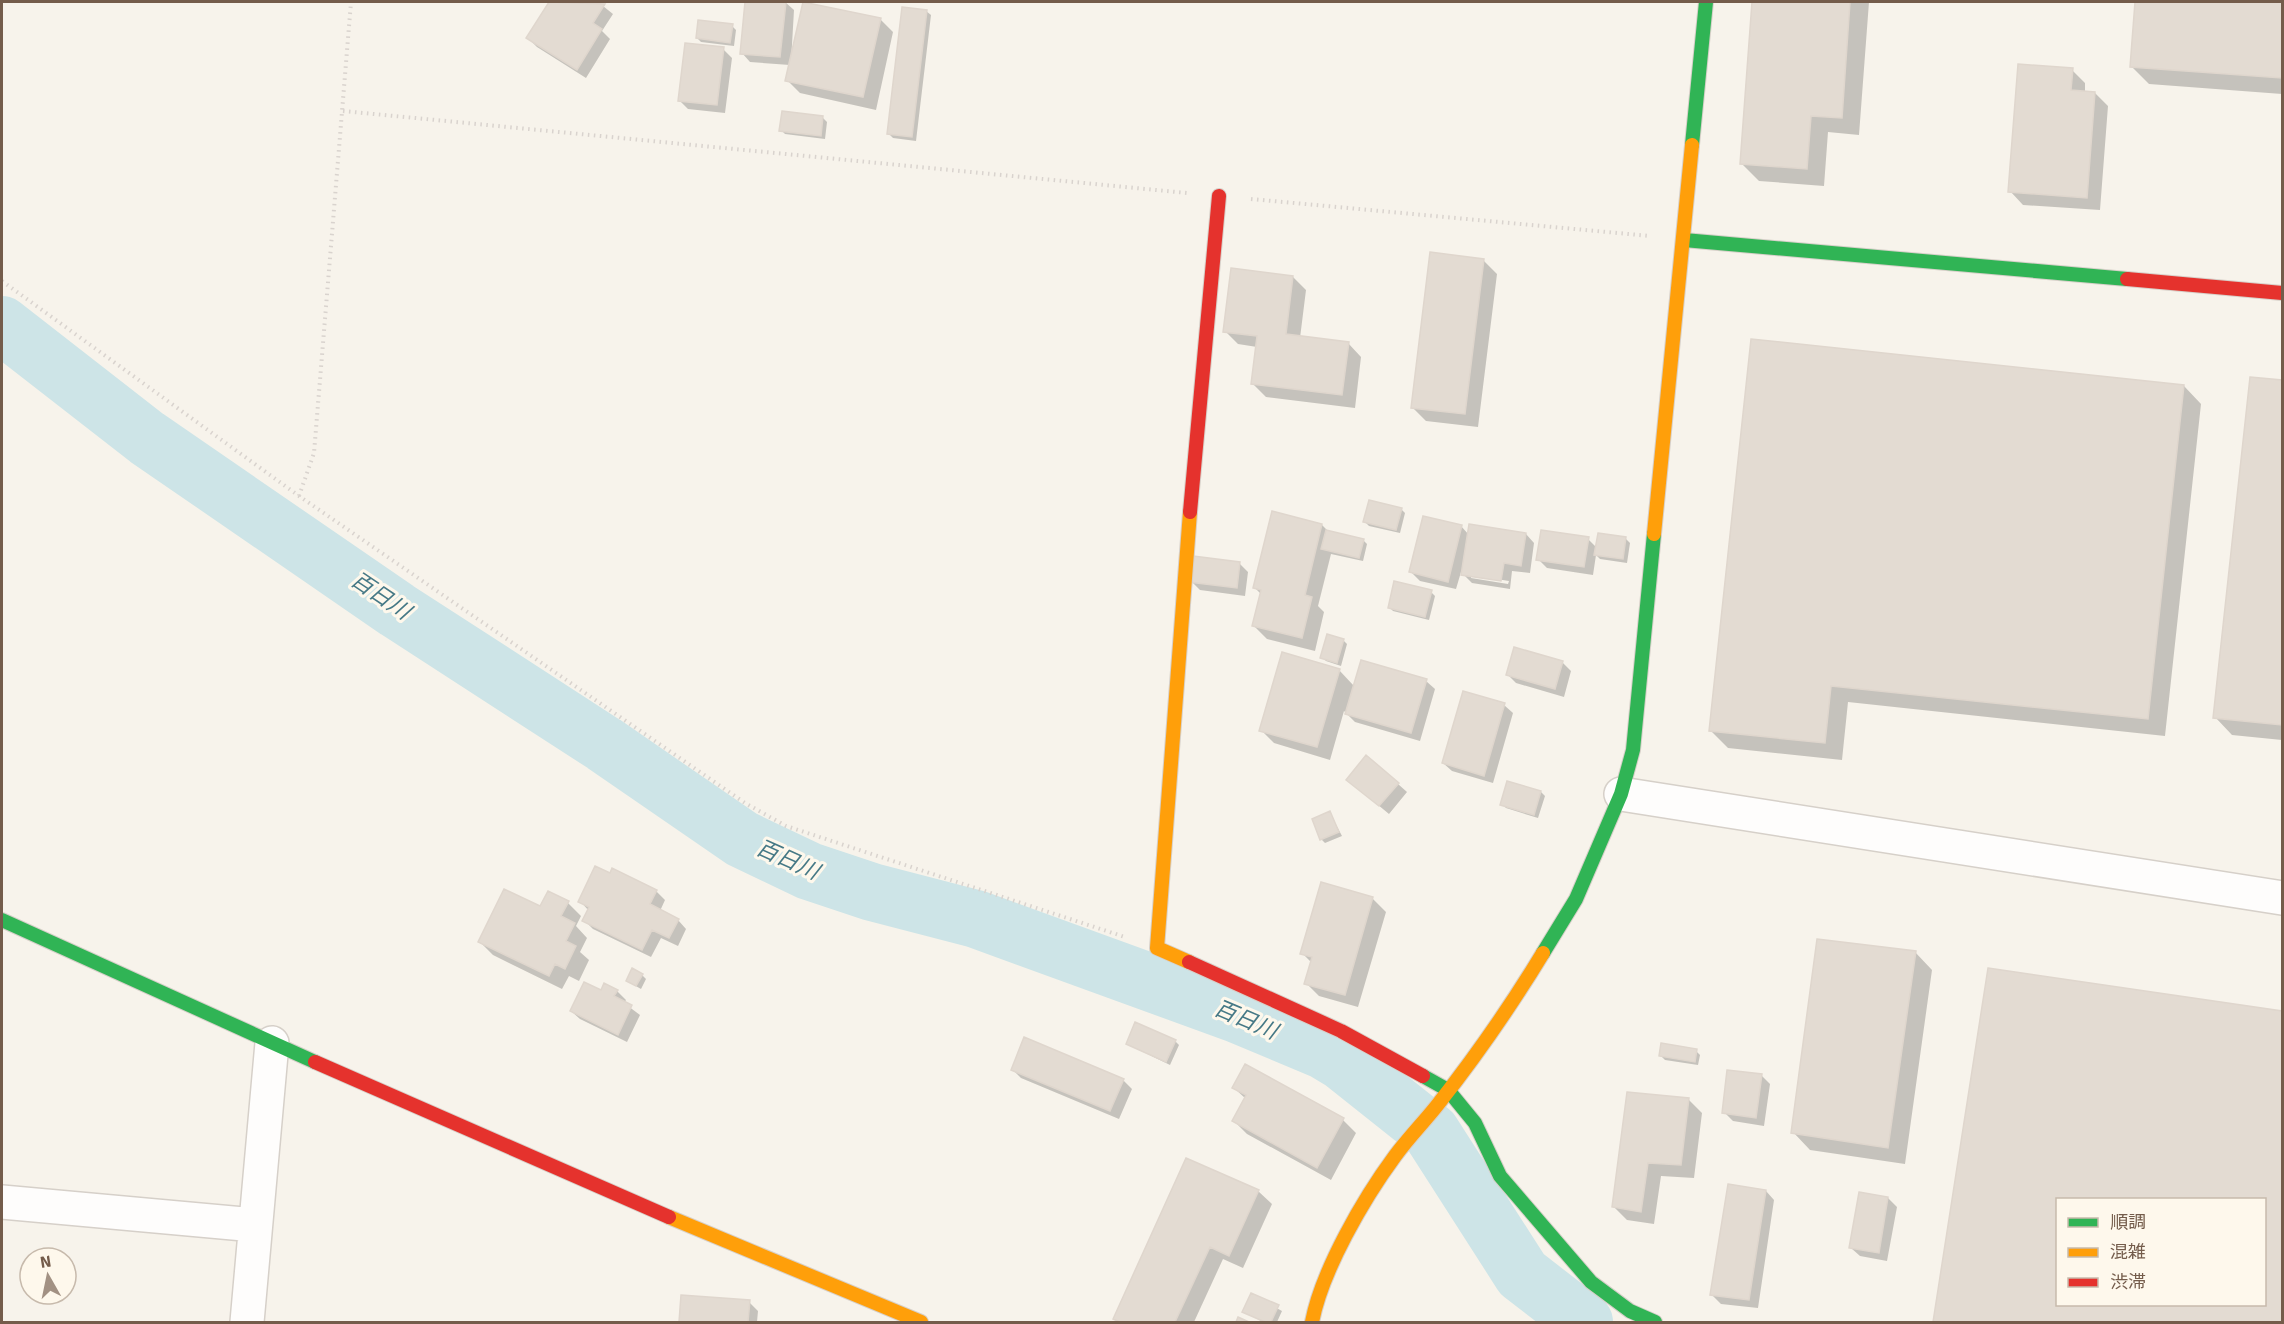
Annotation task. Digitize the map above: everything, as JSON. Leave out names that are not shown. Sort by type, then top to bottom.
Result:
[{"type":"street","points":[[1312,1323],[1315,1306],[1334,1259],[1395,1156],[1444,1096],[1532,971],[1576,899],[1621,794],[1633,750],[1706,2]]},
{"type":"street","points":[[1219,196],[1180,614],[1157,948],[1341,1030],[1444,1096],[1475,1124],[1500,1176],[1591,1282],[1630,1311],[1655,1323]]},
{"type":"street","points":[[1684,240],[2283,293]]},
{"type":"street","points":[[1621,794],[2283,898]]},
{"type":"street","points":[[2,920],[272,1043],[724,1241],[921,1323]]},
{"type":"street","points":[[247,1323],[272,1043]]},
{"type":"street","points":[[2,1202],[255,1225]]},
{"type":"path","points":[[299,496],[314,453],[351,2]]},
{"type":"path","points":[[343,111],[1684,240]]},
{"type":"path","points":[[2,281],[299,496],[735,796],[786,826],[1157,948]]},
{"type":"building","points":[[549,2],[605,4],[593,23],[602,29],[577,70],[526,38]]},
{"type":"building","points":[[745,2],[786,2],[780,57],[740,54]]},
{"type":"building","points":[[803,2],[881,18],[863,97],[785,81]]},
{"type":"building","points":[[1752,2],[1850,2],[1842,118],[1811,116],[1807,169],[1740,164]]},
{"type":"building","points":[[2135,2],[2282,2],[2282,78],[2130,67]]},
{"type":"building","points":[[902,7],[927,10],[912,137],[887,134]]},
{"type":"building","points":[[698,20],[733,24],[730,43],[696,38]]},
{"type":"building","points":[[685,43],[724,47],[717,105],[678,101]]},
{"type":"building","points":[[2018,64],[2073,68],[2071,90],[2095,92],[2087,198],[2008,192]]},
{"type":"building","points":[[782,111],[823,116],[821,136],[779,131]]},
{"type":"building","points":[[1430,252],[1484,259],[1465,414],[1411,408]]},
{"type":"building","points":[[1231,268],[1293,276],[1286,334],[1349,342],[1342,395],[1251,384],[1257,336],[1223,332]]},
{"type":"building","points":[[1751,339],[2184,385],[2148,719],[1831,686],[1825,743],[1709,731]]},
{"type":"building","points":[[2250,377],[2282,380],[2282,725],[2213,718]]},
{"type":"building","points":[[1369,500],[1402,508],[1396,530],[1363,522]]},
{"type":"building","points":[[1272,511],[1322,524],[1305,595],[1312,597],[1302,638],[1252,626],[1261,590],[1253,588]]},
{"type":"building","points":[[1423,516],[1462,525],[1448,582],[1409,572]]},
{"type":"building","points":[[1469,524],[1526,533],[1521,566],[1504,563],[1501,581],[1461,575]]},
{"type":"building","points":[[1326,530],[1364,539],[1359,558],[1321,549]]},
{"type":"building","points":[[1541,530],[1589,537],[1584,567],[1536,560]]},
{"type":"building","points":[[1598,533],[1626,537],[1623,559],[1594,555]]},
{"type":"building","points":[[1193,556],[1240,562],[1237,588],[1189,582]]},
{"type":"building","points":[[1394,581],[1432,590],[1425,617],[1388,608]]},
{"type":"building","points":[[1327,634],[1344,639],[1337,663],[1320,658]]},
{"type":"building","points":[[1514,647],[1563,661],[1555,689],[1506,675]]},
{"type":"building","points":[[1282,652],[1340,669],[1317,747],[1259,731]]},
{"type":"building","points":[[1361,660],[1427,679],[1411,733],[1345,714]]},
{"type":"building","points":[[1463,691],[1505,703],[1484,776],[1442,763]]},
{"type":"building","points":[[1366,755],[1399,783],[1379,806],[1346,780]]},
{"type":"building","points":[[1507,781],[1541,791],[1534,815],[1500,805]]},
{"type":"building","points":[[1330,811],[1339,832],[1320,840],[1312,819]]},
{"type":"building","points":[[595,866],[610,873],[612,868],[657,890],[650,904],[679,919],[669,938],[652,930],[642,950],[582,921],[589,907],[578,902]]},
{"type":"building","points":[[1321,882],[1373,897],[1345,995],[1304,984],[1312,957],[1300,954]]},
{"type":"building","points":[[504,889],[540,906],[548,891],[569,901],[561,916],[575,923],[566,941],[576,946],[565,969],[555,964],[549,976],[478,942]]},
{"type":"building","points":[[1817,939],[1916,951],[1888,1148],[1791,1133]]},
{"type":"building","points":[[632,968],[643,974],[636,986],[626,981]]},
{"type":"building","points":[[1988,968],[2282,1011],[2282,1322],[1933,1322]]},
{"type":"building","points":[[584,982],[601,990],[604,983],[618,990],[614,996],[632,1005],[618,1035],[570,1011]]},
{"type":"building","points":[[1135,1022],[1176,1040],[1166,1062],[1126,1044]]},
{"type":"building","points":[[1024,1037],[1124,1079],[1110,1111],[1011,1070]]},
{"type":"building","points":[[1661,1043],[1697,1049],[1695,1062],[1659,1056]]},
{"type":"building","points":[[1245,1064],[1344,1118],[1317,1168],[1232,1121],[1246,1095],[1232,1088]]},
{"type":"building","points":[[1727,1070],[1762,1074],[1756,1118],[1722,1113]]},
{"type":"building","points":[[1627,1092],[1689,1098],[1681,1165],[1648,1163],[1641,1212],[1612,1207]]},
{"type":"building","points":[[1186,1158],[1259,1190],[1229,1256],[1210,1247],[1175,1322],[1120,1322],[1113,1319]]},
{"type":"building","points":[[1728,1184],[1766,1190],[1749,1300],[1710,1295]]},
{"type":"building","points":[[1859,1192],[1888,1197],[1879,1253],[1849,1248]]},
{"type":"building","points":[[1251,1293],[1279,1305],[1271,1322],[1265,1322],[1242,1312]]},
{"type":"building","points":[[681,1295],[750,1300],[748,1322],[679,1322]]},
{"type":"building","points":[[1238,1317],[1249,1322],[1236,1322]]},
{"type":"waterway","name":"百日川","points":[[2,325],[147,438],[397,610],[604,744],[742,839],[809,871],[872,892],[976,919],[1237,1014],[1323,1050],[1343,1062],[1431,1132],[1522,1274],[1584,1322]]},
{"type":"traffic: fast","points":[[1692,145],[1706,2]]},
{"type":"traffic: fast","points":[[1684,240],[2127,279]]},
{"type":"traffic: fast","points":[[1543,953],[1576,899],[1621,794],[1633,750],[1654,534]]},
{"type":"traffic: fast","points":[[2,920],[315,1062]]},
{"type":"traffic: fast","points":[[1423,1076],[1448,1090],[1475,1123],[1500,1176],[1591,1282],[1630,1311],[1655,1322]]},
{"type":"traffic: slow","points":[[1654,534],[1692,145]]},
{"type":"traffic: slow","points":[[1189,962],[1157,948],[1190,512]]},
{"type":"traffic: slow","points":[[1312,1322],[1334,1258],[1370,1192],[1395,1156],[1480,1048],[1543,953]]},
{"type":"traffic: slow","points":[[669,1217],[921,1322]]},
{"type":"traffic: jam","points":[[1190,512],[1219,196]]},
{"type":"traffic: jam","points":[[2127,279],[2282,293]]},
{"type":"traffic: jam","points":[[1189,962],[1341,1031],[1423,1076]]},
{"type":"traffic: jam","points":[[315,1062],[669,1217]]}]
